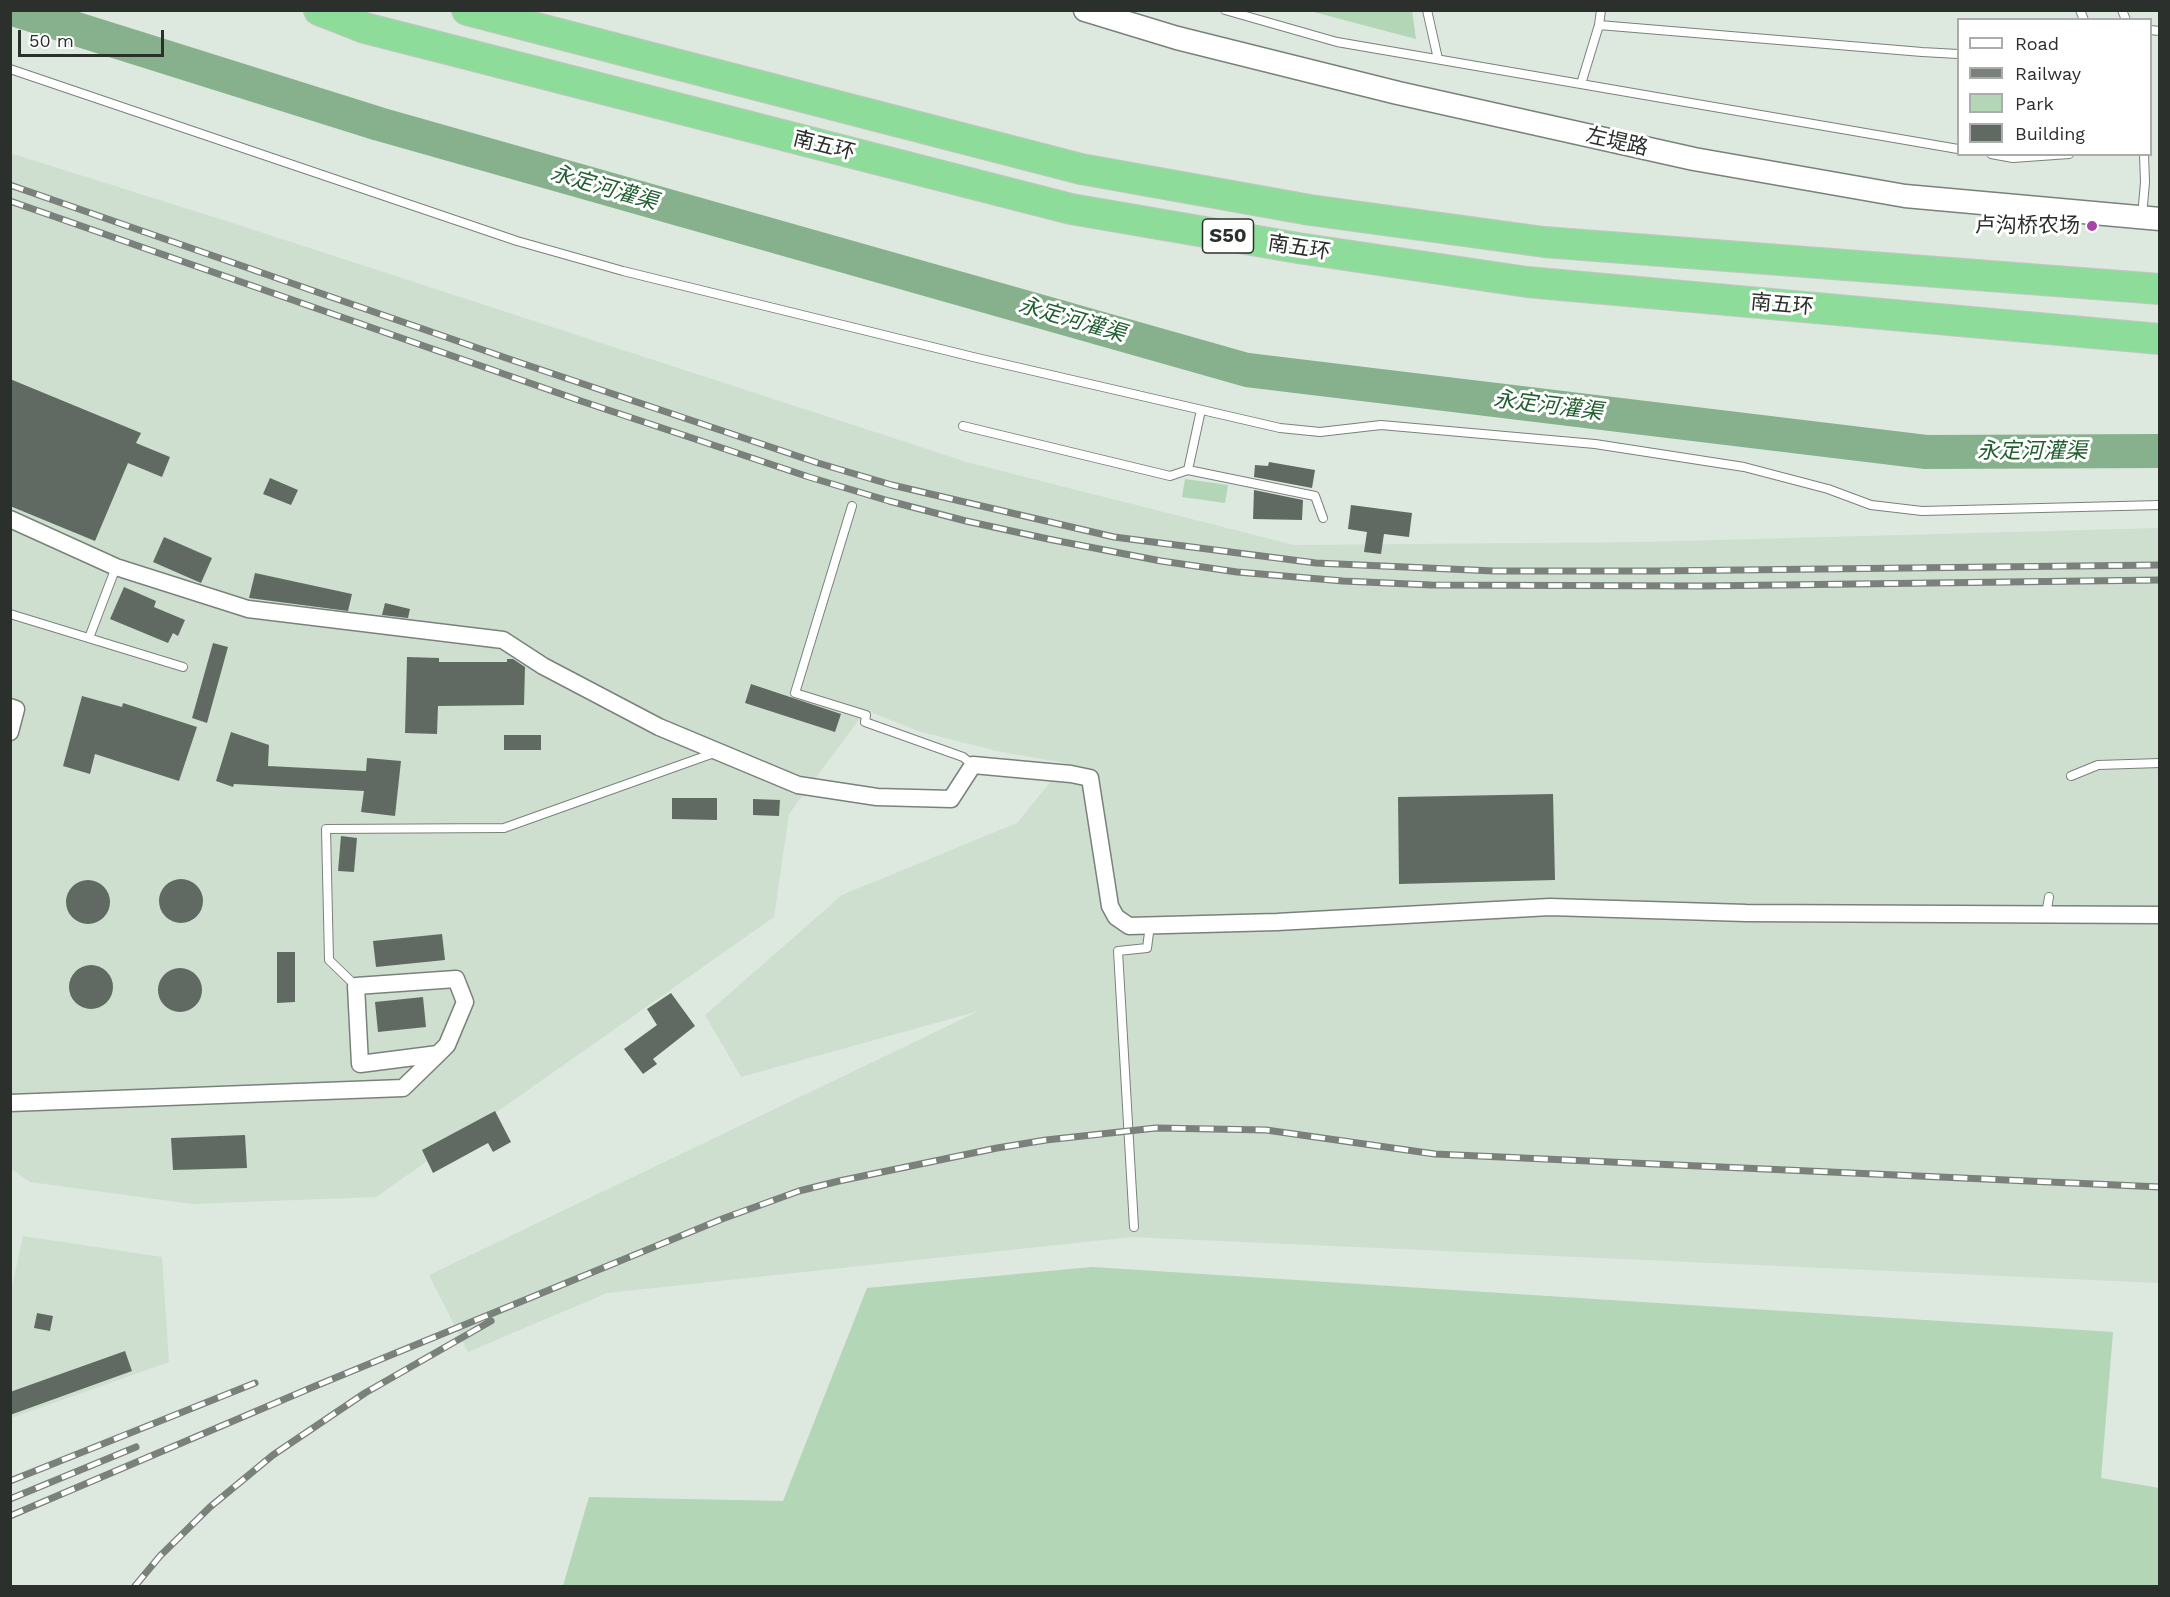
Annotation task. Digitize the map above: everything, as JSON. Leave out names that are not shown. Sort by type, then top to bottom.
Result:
[{"type":"highway","name":"南五环","points":[[319,10],[365,28],[1071,209],[1298,248],[1527,282],[2160,339]]},
{"type":"highway","name":"南五环","points":[[467,10],[1081,169],[1310,210],[1544,242],[2160,289]]},
{"type":"main road","name":"左堤路","points":[[1085,10],[1178,38],[1398,93],[1694,159],[1905,196],[2151,218]]},
{"type":"street","points":[[10,519],[116,567],[248,609],[503,640],[543,666],[659,727],[798,785],[877,797],[951,799],[973,765],[1071,774],[1090,778],[1110,906],[1116,917],[1129,926],[1277,922],[1550,907],[1746,913],[2160,915]]},
{"type":"street","points":[[10,707],[16,709],[10,732]]},
{"type":"street","points":[[10,1103],[403,1088],[438,1054],[447,1045],[465,1002],[456,979],[356,986],[360,1064],[438,1054]]},
{"type":"lane","points":[[1225,10],[1337,42],[1957,149]]},
{"type":"lane","points":[[1427,10],[1438,59]]},
{"type":"lane","points":[[1581,84],[1599,25],[1601,10]]},
{"type":"lane","points":[[1599,25],[1957,54]]},
{"type":"lane","points":[[10,69],[517,241],[622,271],[973,357],[1290,429],[1320,432],[1381,425],[1595,444],[1744,467],[1828,489],[1871,506],[1922,511],[2160,505]]},
{"type":"lane","points":[[2002,156],[2013,158],[2041,156]]},
{"type":"lane","points":[[2144,156],[2145,182],[2151,218]]},
{"type":"lane","points":[[1188,470],[1201,410]]},
{"type":"lane","points":[[963,426],[1170,476],[1188,470],[1315,496],[1323,518]]},
{"type":"lane","points":[[852,506],[795,693],[866,715],[865,722],[963,757],[973,765]]},
{"type":"lane","points":[[89,638],[116,567]]},
{"type":"lane","points":[[10,614],[183,668]]},
{"type":"lane","points":[[356,986],[329,960],[326,829],[504,828],[717,752]]},
{"type":"lane","points":[[2071,776],[2098,765],[2160,763]]},
{"type":"lane","points":[[2046,915],[2049,897]]},
{"type":"lane","points":[[1134,1227],[1118,951],[1147,948],[1150,925]]},
{"type":"shaded area","points":[[10,153],[239,225],[970,463],[1294,545],[1644,542],[2159,528],[2159,1283],[1132,1237],[607,1293],[468,1352],[429,1275],[979,1011],[741,1077],[705,1015],[842,895],[1017,823],[1066,763],[1001,752],[918,731],[866,710],[789,814],[774,917],[376,1197],[192,1204],[30,1182],[10,1168]]},
{"type":"shaded area","points":[[23,1236],[162,1257],[169,1362],[11,1418],[11,1291]]},
{"type":"green space","points":[[1310,11],[1412,11],[1416,39]]},
{"type":"green space","points":[[1185,479],[1228,485],[1225,503],[1182,497]]},
{"type":"green space","points":[[1092,1267],[2113,1332],[2101,1478],[2159,1488],[2159,1586],[563,1586],[589,1497],[783,1501],[867,1288]]},
{"type":"building","points":[[10,379],[141,433],[136,443],[170,457],[162,477],[128,463],[95,541],[10,506]]},
{"type":"building","points":[[1269,462],[1315,470],[1312,488],[1254,477],[1255,465],[1268,466]]},
{"type":"building","points":[[270,478],[298,490],[291,505],[263,494]]},
{"type":"building","points":[[1254,490],[1303,500],[1302,520],[1253,519]]},
{"type":"building","points":[[1351,505],[1412,513],[1409,537],[1384,534],[1381,554],[1364,552],[1367,532],[1348,529]]},
{"type":"building","points":[[164,537],[212,558],[201,583],[153,562]]},
{"type":"building","points":[[255,573],[352,594],[348,611],[249,598]]},
{"type":"building","points":[[124,587],[156,601],[154,607],[185,620],[178,636],[173,633],[168,643],[110,619]]},
{"type":"building","points":[[385,603],[410,609],[408,618],[382,615]]},
{"type":"building","points":[[213,643],[228,647],[207,723],[192,718]]},
{"type":"building","points":[[407,657],[439,658],[439,662],[507,662],[507,659],[513,659],[525,667],[524,705],[438,706],[437,734],[405,733]]},
{"type":"building","points":[[751,684],[841,714],[835,732],[745,703]]},
{"type":"building","points":[[82,696],[122,707],[123,703],[197,727],[179,781],[95,754],[90,774],[63,766]]},
{"type":"building","points":[[231,732],[269,745],[268,766],[366,771],[367,758],[401,761],[395,816],[361,812],[364,791],[234,784],[233,787],[216,781]]},
{"type":"building","points":[[504,735],[541,735],[541,750],[504,750]]},
{"type":"building","points":[[1553,794],[1555,880],[1399,884],[1398,797]]},
{"type":"building","points":[[672,798],[717,798],[717,820],[672,819]]},
{"type":"building","points":[[753,799],[780,800],[779,816],[753,815]]},
{"type":"building","points":[[341,836],[357,838],[354,872],[338,871]]},
{"type":"building","points":[[181,879],[196,886],[203,901],[196,916],[181,923],[166,916],[159,901],[166,886]]},
{"type":"building","points":[[88,880],[103,887],[110,902],[103,917],[88,924],[73,917],[66,902],[73,887]]},
{"type":"building","points":[[442,934],[445,960],[376,967],[373,941]]},
{"type":"building","points":[[277,952],[295,952],[295,1002],[277,1003]]},
{"type":"building","points":[[91,965],[106,972],[113,987],[106,1002],[91,1009],[76,1002],[69,987],[76,972]]},
{"type":"building","points":[[180,968],[195,975],[202,990],[195,1005],[180,1012],[165,1005],[158,990],[165,975]]},
{"type":"building","points":[[671,993],[695,1026],[653,1059],[657,1064],[643,1074],[624,1049],[657,1025],[647,1009]]},
{"type":"building","points":[[423,997],[426,1027],[378,1032],[375,1002]]},
{"type":"building","points":[[495,1111],[511,1142],[493,1152],[488,1143],[433,1173],[422,1150]]},
{"type":"building","points":[[245,1135],[247,1168],[173,1170],[171,1138]]},
{"type":"building","points":[[37,1313],[53,1316],[50,1331],[34,1328]]},
{"type":"building","points":[[125,1351],[132,1371],[10,1415],[10,1392]]},
{"type":"waterway","name":"永定河灌渠","points":[[16,10],[379,124],[1247,370],[1926,452],[2160,451]]},
{"type":"railway","points":[[10,185],[509,359],[818,463],[892,485],[1114,537],[1316,563],[1494,571],[2160,565]]},
{"type":"railway","points":[[10,201],[581,401],[809,477],[966,521],[1161,561],[1237,572],[1343,581],[1431,585],[1703,586],[2160,580]]},
{"type":"railway","points":[[10,1516],[313,1387],[722,1219],[799,1191],[997,1148],[1046,1140],[1156,1128],[1266,1130],[1435,1154],[2160,1187]]},
{"type":"railway","points":[[135,1586],[160,1556],[210,1507],[273,1455],[365,1393],[491,1321]]},
{"type":"railway","points":[[10,1481],[255,1383]]},
{"type":"railway","points":[[10,1499],[136,1447]]},
{"type":"place","name":"卢沟桥农场","points":[[2092,226]]}]
